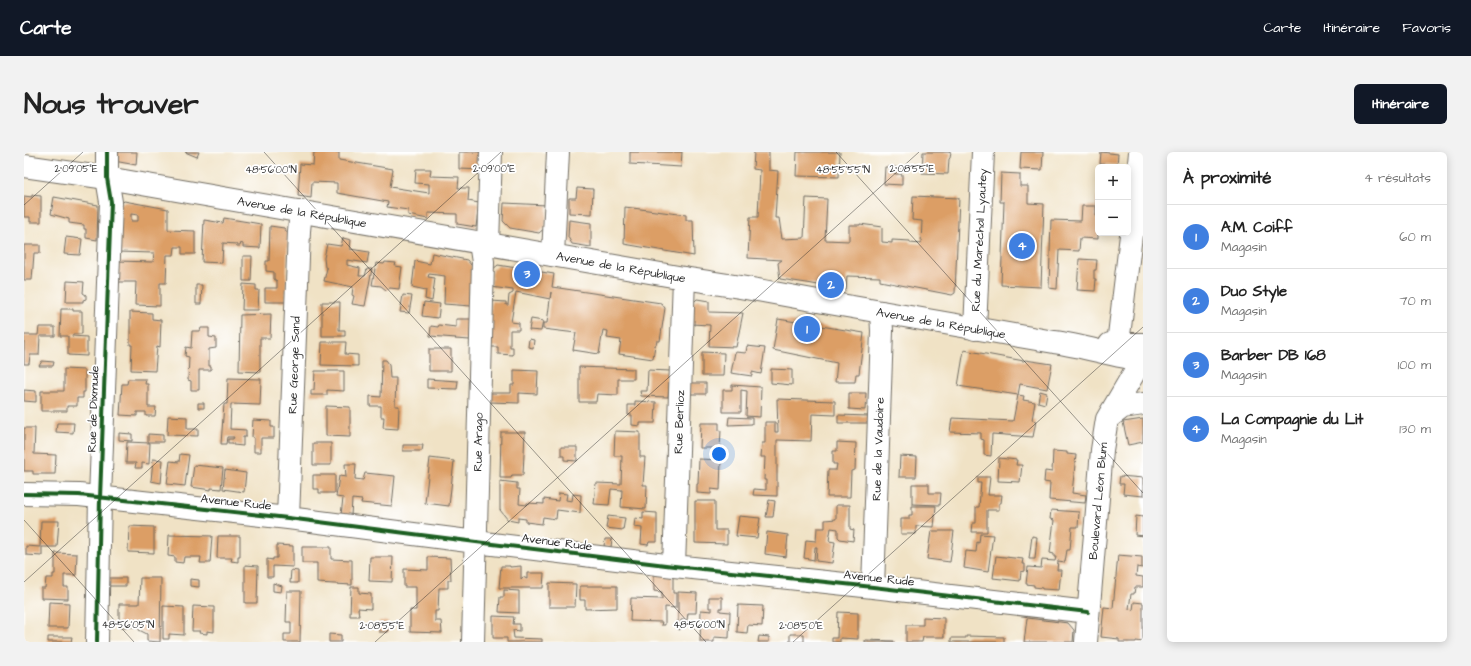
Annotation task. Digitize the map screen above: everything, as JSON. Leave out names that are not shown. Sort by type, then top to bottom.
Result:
[{"type":"street","name":"Rue de Dixmude","points":[[97,642],[100,498],[111,202],[107,178],[107,152]]},
{"type":"street","name":"Rue Arago","points":[[473,642],[483,262],[491,152]]},
{"type":"street","points":[[553,255],[558,152]]},
{"type":"street","name":"Rue du Maréchal Lyautey","points":[[976,329],[983,152]]},
{"type":"street","points":[[1133,359],[1137,185],[1140,152]]},
{"type":"street","name":"Avenue de la République","points":[[24,166],[107,178],[484,244],[774,292],[976,329],[1077,345],[1133,359]]},
{"type":"street","points":[[1137,185],[1143,226]]},
{"type":"street","name":"Rue George Sand","points":[[288,518],[301,212]]},
{"type":"street","name":"Rue Berlioz","points":[[674,566],[684,278]]},
{"type":"street","name":"Rue de la Vaudoire","points":[[873,587],[882,331],[881,312]]},
{"type":"street","name":"Boulevard Léon Blum","points":[[1086,642],[1102,450],[1107,419],[1133,359]]},
{"type":"street","points":[[1107,419],[1123,407],[1143,404]]},
{"type":"street","name":"Avenue Rude","points":[[24,494],[79,495],[288,518],[674,566],[1088,612]]},
{"type":"building","points":[[115,152],[137,152],[136,165],[114,161]]},
{"type":"building","points":[[185,152],[199,152],[197,157]]},
{"type":"building","points":[[314,152],[339,152],[339,160],[393,169],[390,187],[429,193],[429,184],[415,183],[416,169],[431,169],[430,176],[459,177],[458,188],[469,188],[468,201],[479,203],[476,227],[457,224],[457,214],[428,213],[428,219],[408,215],[408,210],[387,207],[388,202],[337,193],[337,183],[312,182],[311,198],[298,196],[300,164],[313,165]]},
{"type":"building","points":[[459,152],[486,152],[485,170],[459,169]]},
{"type":"building","points":[[630,152],[682,152],[681,167],[630,164]]},
{"type":"building","points":[[754,152],[769,152],[769,170],[778,171],[775,218],[779,218],[782,239],[804,238],[806,198],[827,199],[825,240],[849,241],[849,225],[860,224],[882,227],[882,242],[892,243],[892,240],[910,241],[910,243],[921,244],[922,221],[912,220],[913,196],[959,198],[955,293],[952,295],[880,281],[880,277],[847,276],[846,290],[780,279],[778,263],[782,260],[748,258],[750,217],[758,217],[760,170],[753,169]]},
{"type":"building","points":[[797,152],[840,152],[839,177],[796,176]]},
{"type":"building","points":[[923,152],[951,153],[948,174],[922,173]]},
{"type":"building","points":[[1021,152],[1043,152],[1042,170],[1020,169]]},
{"type":"building","points":[[1101,152],[1118,154],[1117,164],[1100,164]]},
{"type":"building","points":[[885,167],[896,167],[895,174],[902,174],[902,185],[884,184]]},
{"type":"building","points":[[1001,173],[1020,174],[1020,186],[1028,186],[1028,203],[1044,204],[1041,287],[1001,285],[1004,202],[1000,202]]},
{"type":"building","points":[[577,188],[593,189],[592,214],[569,213],[569,198],[576,198]]},
{"type":"building","points":[[32,195],[41,196],[41,222],[30,222],[30,217],[24,217],[24,196],[32,197]]},
{"type":"building","points":[[54,197],[98,205],[97,240],[86,238],[86,229],[84,229],[84,225],[69,223],[69,219],[51,214]]},
{"type":"building","points":[[124,201],[168,209],[168,230],[195,231],[195,254],[182,254],[182,247],[175,247],[174,255],[167,255],[166,283],[160,283],[160,306],[135,305],[136,282],[116,282],[117,261],[153,262],[154,253],[117,252],[118,206]],"holes":[[[131,214],[138,215],[138,221],[131,221]]]},
{"type":"building","points":[[504,203],[547,205],[546,227],[539,233],[510,228],[503,221]]},
{"type":"building","points":[[1082,206],[1095,206],[1095,236],[1098,236],[1098,239],[1080,238],[1079,251],[1059,250],[1057,289],[1049,288],[1051,220],[1081,221]]},
{"type":"building","points":[[625,207],[686,215],[686,220],[693,220],[694,256],[624,244]]},
{"type":"building","points":[[224,218],[261,224],[260,248],[243,247],[243,244],[241,243],[240,246],[237,246],[236,244],[223,243],[222,263],[202,262],[204,220],[223,223]]},
{"type":"building","points":[[569,220],[591,223],[591,247],[572,244],[568,237]]},
{"type":"building","points":[[270,226],[284,228],[288,234],[286,302],[265,302],[265,288],[277,288],[277,281],[274,279],[274,272],[266,271],[266,261],[269,261]]},
{"type":"building","points":[[66,237],[82,239],[80,255],[64,254]]},
{"type":"building","points":[[343,238],[351,240],[350,249],[369,252],[367,263],[347,260],[347,265],[360,268],[359,276],[365,276],[367,269],[372,269],[365,306],[352,304],[354,296],[352,295],[353,287],[324,281],[327,268],[325,267],[324,258],[327,244],[341,246]]},
{"type":"building","points":[[24,245],[40,245],[40,253],[34,253],[32,280],[24,280]]},
{"type":"building","points":[[432,253],[467,260],[472,266],[471,306],[444,304],[445,276],[429,274],[428,277],[435,278],[432,301],[425,299],[426,290],[412,287],[415,261],[430,264]]},
{"type":"building","points":[[243,256],[252,256],[251,281],[243,281]]},
{"type":"building","points":[[1079,259],[1097,260],[1096,270],[1094,270],[1094,279],[1096,279],[1095,291],[1077,290]]},
{"type":"building","points":[[385,262],[396,263],[395,266],[402,267],[399,289],[390,288],[386,290],[381,286],[372,285],[376,263],[384,264]]},
{"type":"building","points":[[498,265],[554,274],[552,287],[661,303],[665,308],[660,341],[657,341],[655,345],[653,359],[619,354],[621,340],[607,338],[608,331],[603,330],[599,354],[573,350],[576,333],[543,329],[543,323],[547,323],[551,292],[550,299],[516,292],[511,322],[519,323],[519,330],[510,330],[510,347],[513,347],[513,355],[498,354],[498,347],[490,347],[491,301],[506,302],[506,305],[508,305],[509,295],[513,293],[513,290],[491,287],[492,270]]},
{"type":"building","points":[[67,281],[84,282],[83,293],[86,295],[86,299],[83,300],[83,302],[66,302]]},
{"type":"building","points":[[243,284],[256,285],[256,290],[259,290],[258,310],[242,310]]},
{"type":"building","points":[[196,285],[202,285],[201,304],[196,304]]},
{"type":"building","points":[[403,295],[412,296],[409,313],[400,312]]},
{"type":"building","points":[[697,299],[709,301],[709,312],[743,313],[736,347],[709,346],[710,325],[691,324],[692,304]]},
{"type":"building","points":[[322,302],[340,302],[339,330],[345,330],[345,336],[322,336]]},
{"type":"building","points":[[424,302],[440,304],[438,318],[422,316]]},
{"type":"building","points":[[61,309],[82,311],[82,334],[73,334],[72,336],[87,337],[87,356],[68,355],[68,336],[60,336]]},
{"type":"building","points":[[130,312],[152,313],[152,319],[161,320],[160,347],[157,346],[155,371],[131,370],[132,345],[130,345]]},
{"type":"building","points":[[271,314],[270,338],[260,338],[260,372],[239,371],[240,315]]},
{"type":"building","points":[[456,319],[471,319],[470,340],[430,336],[431,326],[438,327],[439,325],[456,327]]},
{"type":"building","points":[[531,319],[543,321],[541,331],[529,330]]},
{"type":"building","points":[[778,319],[864,333],[859,374],[856,374],[855,382],[835,382],[837,363],[773,350]]},
{"type":"building","points":[[39,327],[55,327],[55,336],[40,336],[39,355],[30,355],[29,364],[24,364],[24,335],[38,335]]},
{"type":"building","points":[[201,328],[209,328],[209,337],[216,338],[216,348],[209,349],[209,366],[211,366],[211,370],[199,370],[199,390],[191,390],[191,381],[188,380],[189,357],[185,356],[186,347],[191,348],[192,331],[200,331]]},
{"type":"building","points":[[529,339],[534,340],[533,348],[528,347]]},
{"type":"building","points":[[322,342],[346,342],[345,354],[358,355],[358,366],[321,365]]},
{"type":"building","points":[[747,346],[765,348],[761,374],[752,372],[752,376],[731,373],[735,352],[746,353]]},
{"type":"building","points":[[429,349],[451,349],[451,371],[429,371]]},
{"type":"building","points":[[964,350],[1024,361],[1052,364],[1047,389],[1020,384],[1018,395],[958,386]]},
{"type":"building","points":[[702,352],[724,353],[723,376],[702,376]]},
{"type":"building","points":[[382,360],[386,360],[389,364],[390,378],[396,378],[395,406],[399,406],[398,429],[383,428],[384,417],[381,417],[381,406],[370,406],[370,396],[381,397]]},
{"type":"building","points":[[42,361],[54,362],[53,366],[39,366]]},
{"type":"building","points":[[579,367],[634,369],[634,379],[618,379],[618,395],[597,394],[596,402],[579,402]]},
{"type":"building","points":[[64,369],[85,370],[85,392],[83,392],[83,398],[77,398],[77,406],[67,406],[67,411],[41,411],[41,391],[64,391]]},
{"type":"building","points":[[771,369],[792,370],[792,385],[771,383]]},
{"type":"building","points":[[514,370],[538,371],[537,394],[519,393],[519,403],[489,402],[489,393],[511,393],[511,385],[514,385]]},
{"type":"building","points":[[648,370],[670,371],[668,397],[641,396],[640,391],[647,391]]},
{"type":"building","points":[[315,371],[344,371],[344,391],[327,390],[327,395],[311,395],[311,390],[314,390]]},
{"type":"building","points":[[228,378],[261,379],[260,405],[231,404],[230,429],[246,430],[246,437],[243,437],[243,446],[228,443],[228,439],[233,439],[234,437],[227,437],[226,444],[221,444],[224,404],[227,404]]},
{"type":"building","points":[[128,379],[146,379],[145,384],[148,384],[148,407],[156,407],[155,416],[146,416],[146,412],[137,412],[137,416],[120,415],[122,384],[127,384]]},
{"type":"building","points":[[427,379],[458,381],[457,389],[427,388]]},
{"type":"building","points":[[689,383],[706,383],[706,394],[689,394]]},
{"type":"building","points":[[732,385],[761,387],[760,417],[746,416],[747,391],[741,390],[741,412],[723,412],[723,390],[732,390]]},
{"type":"building","points":[[24,390],[36,391],[36,402],[24,401]]},
{"type":"building","points":[[1040,391],[1047,393],[1045,404],[1038,402]]},
{"type":"building","points":[[849,393],[866,393],[865,410],[849,409]]},
{"type":"building","points":[[1018,395],[1024,396],[1023,400],[1035,402],[1032,420],[1036,421],[1033,437],[992,434],[991,456],[984,455],[984,440],[981,439],[981,433],[950,432],[952,418],[1013,421]]},
{"type":"building","points":[[777,399],[835,401],[835,415],[812,414],[811,441],[777,440],[777,496],[753,495],[754,489],[766,490],[766,480],[764,480],[765,457],[761,457],[762,443],[765,443],[765,422],[775,422],[775,432],[778,432]]},
{"type":"building","points":[[635,401],[656,402],[655,423],[640,423],[640,426],[632,425],[632,415],[628,415],[628,405],[635,405]]},
{"type":"building","points":[[198,403],[204,403],[204,408],[198,408]]},
{"type":"building","points":[[326,406],[350,407],[350,437],[326,436]]},
{"type":"building","points":[[838,415],[869,416],[868,423],[838,423]]},
{"type":"building","points":[[168,416],[187,417],[187,429],[198,429],[198,436],[167,435]]},
{"type":"building","points":[[729,417],[752,418],[752,424],[728,425]]},
{"type":"building","points":[[1143,419],[1143,442],[1128,445],[1123,422]]},
{"type":"building","points":[[253,420],[271,421],[271,427],[274,427],[274,438],[261,438],[261,452],[254,452],[254,438],[252,437]]},
{"type":"building","points":[[57,423],[74,423],[73,433],[56,432]]},
{"type":"building","points":[[701,423],[719,423],[719,431],[721,430],[720,448],[700,448]]},
{"type":"building","points":[[24,428],[35,428],[34,454],[56,455],[55,474],[33,474],[33,471],[24,471]]},
{"type":"building","points":[[615,431],[640,432],[640,457],[645,457],[643,485],[647,485],[646,509],[621,507],[622,490],[611,489],[609,505],[594,504],[596,483],[621,484],[622,456],[614,456]]},
{"type":"building","points":[[501,432],[525,432],[523,475],[512,475],[511,478],[500,478]]},
{"type":"building","points":[[119,433],[132,434],[132,441],[119,440]]},
{"type":"building","points":[[148,434],[163,435],[163,442],[148,442]]},
{"type":"building","points":[[127,442],[150,443],[149,464],[142,463],[142,468],[135,468],[136,463],[126,463]]},
{"type":"building","points":[[837,442],[856,443],[855,470],[851,471],[850,497],[827,497],[828,470],[836,470],[837,464],[833,464],[833,451],[837,451]]},
{"type":"building","points":[[313,443],[331,443],[331,465],[313,465]]},
{"type":"building","points":[[403,445],[423,445],[422,451],[403,451]]},
{"type":"building","points":[[561,447],[577,447],[577,461],[564,460],[564,456],[561,456]]},
{"type":"building","points":[[1053,451],[1067,452],[1067,454],[1076,455],[1072,493],[1086,495],[1085,503],[1049,500],[1050,483],[1044,482],[1045,471],[1052,472]]},
{"type":"building","points":[[180,454],[189,455],[185,486],[167,484],[170,461],[179,462]]},
{"type":"building","points":[[900,456],[917,457],[916,477],[899,477]]},
{"type":"building","points":[[430,458],[454,461],[449,506],[425,503]]},
{"type":"building","points":[[999,458],[1017,460],[1016,465],[1022,465],[1020,482],[998,481]]},
{"type":"building","points":[[153,459],[163,460],[161,483],[151,481]]},
{"type":"building","points":[[699,459],[721,460],[720,490],[711,489],[711,494],[697,493]]},
{"type":"building","points":[[345,464],[356,464],[355,479],[363,480],[365,473],[395,476],[392,506],[361,503],[362,500],[352,499],[351,516],[341,515],[343,498],[336,497],[339,476],[346,477]]},
{"type":"building","points":[[194,465],[223,468],[221,489],[211,488],[211,490],[191,487]]},
{"type":"building","points":[[225,470],[246,473],[244,492],[223,489]]},
{"type":"building","points":[[313,475],[335,475],[335,493],[319,493],[319,489],[313,489]]},
{"type":"building","points":[[1120,476],[1143,478],[1143,496],[1123,494],[1124,484],[1119,484]]},
{"type":"building","points":[[978,477],[990,477],[988,495],[1002,495],[1001,503],[999,503],[999,510],[987,510],[987,532],[972,532],[973,523],[976,523],[976,507],[979,507],[981,483],[978,483]]},
{"type":"building","points":[[500,481],[517,483],[517,489],[520,489],[519,504],[544,504],[544,499],[558,501],[559,493],[567,494],[566,500],[572,501],[573,494],[581,495],[580,513],[557,510],[556,519],[543,517],[542,524],[526,522],[526,519],[518,518],[518,522],[508,520],[500,510]]},
{"type":"building","points":[[912,484],[929,484],[929,493],[941,493],[940,505],[912,504]]},
{"type":"building","points":[[769,500],[775,501],[773,517],[766,517]]},
{"type":"building","points":[[695,501],[715,501],[715,530],[727,530],[727,544],[695,543]]},
{"type":"building","points":[[836,505],[850,505],[850,529],[854,530],[853,541],[840,539],[838,537],[838,529],[831,528],[829,541],[835,542],[832,563],[816,561],[817,547],[815,547],[814,560],[804,558],[806,540],[816,541],[817,528],[825,528],[825,520],[836,519]]},
{"type":"building","points":[[912,506],[936,506],[934,527],[916,526],[916,534],[901,534],[901,519],[909,519],[909,515],[912,515]]},
{"type":"building","points":[[1051,510],[1079,512],[1078,527],[1072,527],[1070,550],[1067,550],[1065,562],[1058,561],[1057,570],[1061,570],[1059,590],[1042,589],[1034,587],[1034,585],[1026,584],[1028,567],[1041,568],[1042,560],[1055,561],[1056,557],[1054,557],[1054,554],[1050,553],[1054,520],[1050,519]]},
{"type":"building","points":[[643,512],[657,513],[657,542],[649,542],[648,545],[641,544],[642,528],[634,527],[635,518],[643,519]]},
{"type":"building","points":[[608,516],[625,518],[623,530],[606,528]]},
{"type":"building","points":[[739,516],[760,518],[757,538],[736,536]]},
{"type":"building","points":[[1136,516],[1143,517],[1143,536],[1135,535]]},
{"type":"building","points":[[41,521],[59,521],[57,547],[42,547],[42,556],[26,555],[26,546],[40,547]]},
{"type":"building","points":[[129,526],[154,527],[154,553],[128,552]]},
{"type":"building","points":[[931,531],[954,531],[950,562],[927,559]]},
{"type":"building","points":[[767,532],[788,535],[786,557],[765,554]]},
{"type":"building","points":[[980,534],[993,535],[988,572],[964,568],[966,551],[976,552]]},
{"type":"building","points":[[169,535],[212,536],[210,563],[200,563],[201,557],[184,557],[183,563],[175,562],[175,557],[168,556]]},
{"type":"building","points":[[218,536],[240,536],[240,557],[238,557],[238,562],[231,561],[232,558],[217,558]]},
{"type":"building","points":[[1032,536],[1037,537],[1035,559],[1029,559]]},
{"type":"building","points":[[605,539],[612,539],[611,547],[604,546]]},
{"type":"building","points":[[277,545],[293,546],[293,567],[273,566],[273,577],[267,577],[267,559],[273,560],[273,558],[277,558]]},
{"type":"building","points":[[302,547],[331,547],[331,559],[352,560],[352,585],[317,583],[317,563],[302,563]]},
{"type":"building","points":[[55,553],[77,554],[76,575],[64,575],[64,587],[68,587],[68,599],[41,598],[41,588],[45,588],[46,578],[53,578],[53,574],[55,574]]},
{"type":"building","points":[[1118,555],[1142,557],[1142,568],[1137,567],[1136,576],[1143,577],[1143,587],[1135,587],[1134,594],[1131,594],[1129,609],[1133,610],[1134,602],[1143,603],[1143,642],[1119,642],[1119,639],[1101,637],[1104,607],[1113,608]]},
{"type":"building","points":[[996,556],[1023,559],[1022,564],[1025,564],[1025,571],[1021,572],[1020,581],[993,578]]},
{"type":"building","points":[[370,557],[393,557],[392,582],[369,581]]},
{"type":"building","points":[[428,557],[450,558],[451,580],[448,580],[448,588],[439,588],[438,611],[435,611],[435,621],[441,621],[442,633],[410,632],[410,610],[416,610],[416,587],[404,587],[404,569],[428,570]]},
{"type":"building","points":[[245,565],[258,566],[257,603],[245,603]]},
{"type":"building","points":[[501,566],[521,566],[521,579],[523,577],[527,579],[527,573],[544,573],[543,588],[499,588]]},
{"type":"building","points":[[291,570],[298,571],[298,583],[290,583]]},
{"type":"building","points":[[654,574],[673,576],[673,593],[676,593],[676,608],[665,607],[665,625],[661,625],[662,622],[630,621],[631,598],[662,599],[662,592],[654,591]]},
{"type":"building","points":[[108,578],[126,578],[126,586],[108,586]]},
{"type":"building","points":[[140,578],[161,578],[160,642],[147,641],[147,634],[139,630],[139,627],[119,627],[119,604],[139,604]]},
{"type":"building","points":[[190,579],[199,580],[199,587],[190,586]]},
{"type":"building","points":[[273,583],[282,586],[281,592],[273,591]]},
{"type":"building","points":[[549,583],[576,584],[575,607],[549,607]]},
{"type":"building","points":[[580,586],[617,586],[617,608],[585,609],[585,600],[580,600]]},
{"type":"building","points":[[351,587],[359,587],[359,593],[371,594],[371,609],[358,608],[359,616],[350,616]]},
{"type":"building","points":[[504,590],[519,591],[519,613],[499,612],[500,597],[504,597]]},
{"type":"building","points":[[287,591],[301,591],[300,642],[284,642],[284,634],[291,634],[291,622],[286,622]]},
{"type":"building","points":[[678,592],[697,593],[696,613],[688,613],[687,620],[681,620],[680,630],[678,629]]},
{"type":"building","points":[[709,597],[722,597],[722,608],[720,608],[720,611],[730,612],[729,638],[714,637],[714,642],[700,642],[701,610],[712,611],[712,608],[709,608]]},
{"type":"building","points":[[49,602],[69,603],[68,628],[48,628]]},
{"type":"building","points":[[738,605],[763,606],[762,626],[748,625],[747,633],[737,632]]},
{"type":"building","points":[[163,606],[184,607],[184,635],[169,634],[169,639],[163,639]]},
{"type":"building","points":[[193,606],[214,607],[214,632],[207,631],[207,634],[199,633],[200,631],[192,631]]},
{"type":"building","points":[[838,612],[858,613],[858,639],[840,638],[840,642],[832,642],[832,638],[837,638]]},
{"type":"building","points":[[493,616],[514,617],[513,624],[520,624],[520,631],[513,630],[514,638],[542,639],[542,642],[507,642],[507,638],[493,638]]},
{"type":"building","points":[[923,617],[944,618],[944,637],[923,637],[922,642],[906,642],[906,625],[923,625]]},
{"type":"building","points":[[1027,618],[1068,623],[1074,630],[1073,642],[1024,642]]},
{"type":"building","points":[[379,621],[388,621],[388,632],[379,632]]},
{"type":"building","points":[[329,634],[341,635],[341,642],[329,642]]},
{"type":"building","points":[[790,634],[804,634],[804,642],[790,642]]},
{"type":"building","points":[[759,636],[769,637],[769,642],[758,642]]},
{"type":"building","points":[[966,636],[1004,637],[1004,642],[951,642],[951,638],[966,638]]},
{"type":"building","points":[[48,637],[72,637],[71,642],[48,642]]},
{"type":"building","points":[[865,640],[894,641],[894,642],[865,642]]},
{"type":"cycle path","points":[[97,642],[100,498],[111,202],[107,178],[107,152]]},
{"type":"cycle path","points":[[24,494],[79,495],[288,518],[674,566],[1088,612]]},
{"type":"place","name":"La Compagnie du Lit","points":[[1022,246]]},
{"type":"place","name":"Barber DB 168","points":[[527,274]]},
{"type":"place","name":"Duo Style","points":[[831,285]]},
{"type":"place","name":"A.M. Coiff","points":[[807,329]]}]
